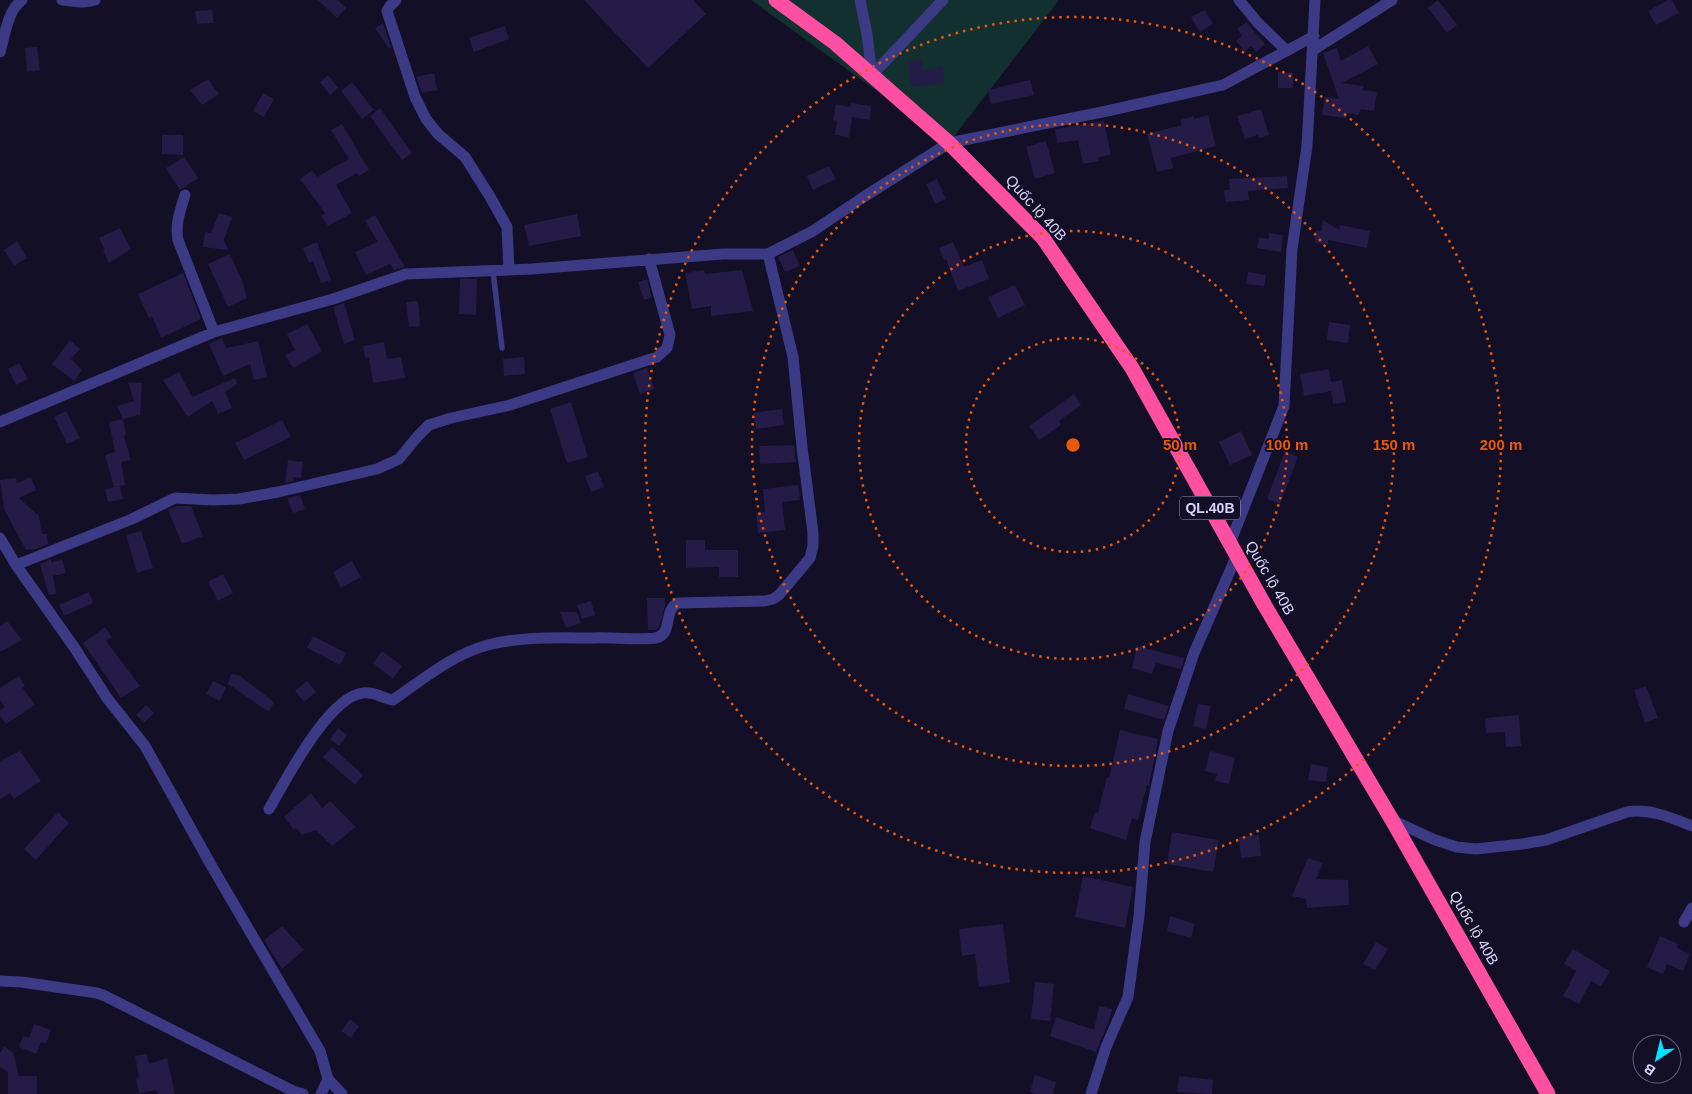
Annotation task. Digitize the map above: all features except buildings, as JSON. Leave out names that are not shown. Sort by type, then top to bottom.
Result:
[{"type":"highway","name":"Quốc lộ 40B","points":[[776,0],[835,43],[949,143],[1043,238],[1132,368],[1233,549],[1392,820],[1548,1094]]},
{"type":"street","points":[[0,52],[11,12],[17,3],[22,0]]},
{"type":"street","points":[[62,0],[79,2],[92,2],[95,0]]},
{"type":"street","points":[[396,0],[388,11],[415,97],[430,126],[465,157],[498,211],[508,232],[506,252],[509,270]]},
{"type":"street","points":[[860,0],[867,34],[872,75]]},
{"type":"street","points":[[872,75],[944,0]]},
{"type":"street","points":[[1239,0],[1258,23],[1287,51]]},
{"type":"street","points":[[1091,1094],[1106,1047],[1128,997],[1145,842],[1168,731],[1284,406],[1292,249],[1308,146],[1315,0]]},
{"type":"street","points":[[1313,50],[1392,0]]},
{"type":"street","points":[[0,422],[214,332],[333,299],[406,274],[509,270],[649,258],[723,254],[768,254],[813,231],[949,143],[1223,85],[1314,36]]},
{"type":"street","points":[[185,196],[177,221],[176,231],[214,332]]},
{"type":"street","points":[[270,809],[316,732],[342,702],[352,696],[370,692],[393,700],[454,660],[488,645],[526,639],[658,638],[663,634],[670,610],[678,603],[765,601],[779,596],[810,558],[813,546],[813,533],[793,357],[768,254]]},
{"type":"street","points":[[16,566],[132,519],[175,498],[239,499],[278,492],[377,468],[399,459],[429,425],[451,418],[510,405],[657,357],[667,348],[670,335],[649,258]]},
{"type":"street","points":[[0,538],[4,558],[16,566],[74,647],[107,698],[145,746],[210,865],[320,1051],[328,1079],[342,1094]]},
{"type":"street","points":[[1392,820],[1457,847],[1476,849],[1546,840],[1636,810],[1646,811],[1692,826]]},
{"type":"street","points":[[1684,922],[1692,908]]},
{"type":"street","points":[[0,981],[21,982],[97,993],[293,1091],[303,1094]]},
{"type":"street","points":[[321,1094],[328,1079]]},
{"type":"lane","points":[[493,271],[502,348]]},
{"type":"green space","points":[[751,0],[1059,0],[949,143]]}]
